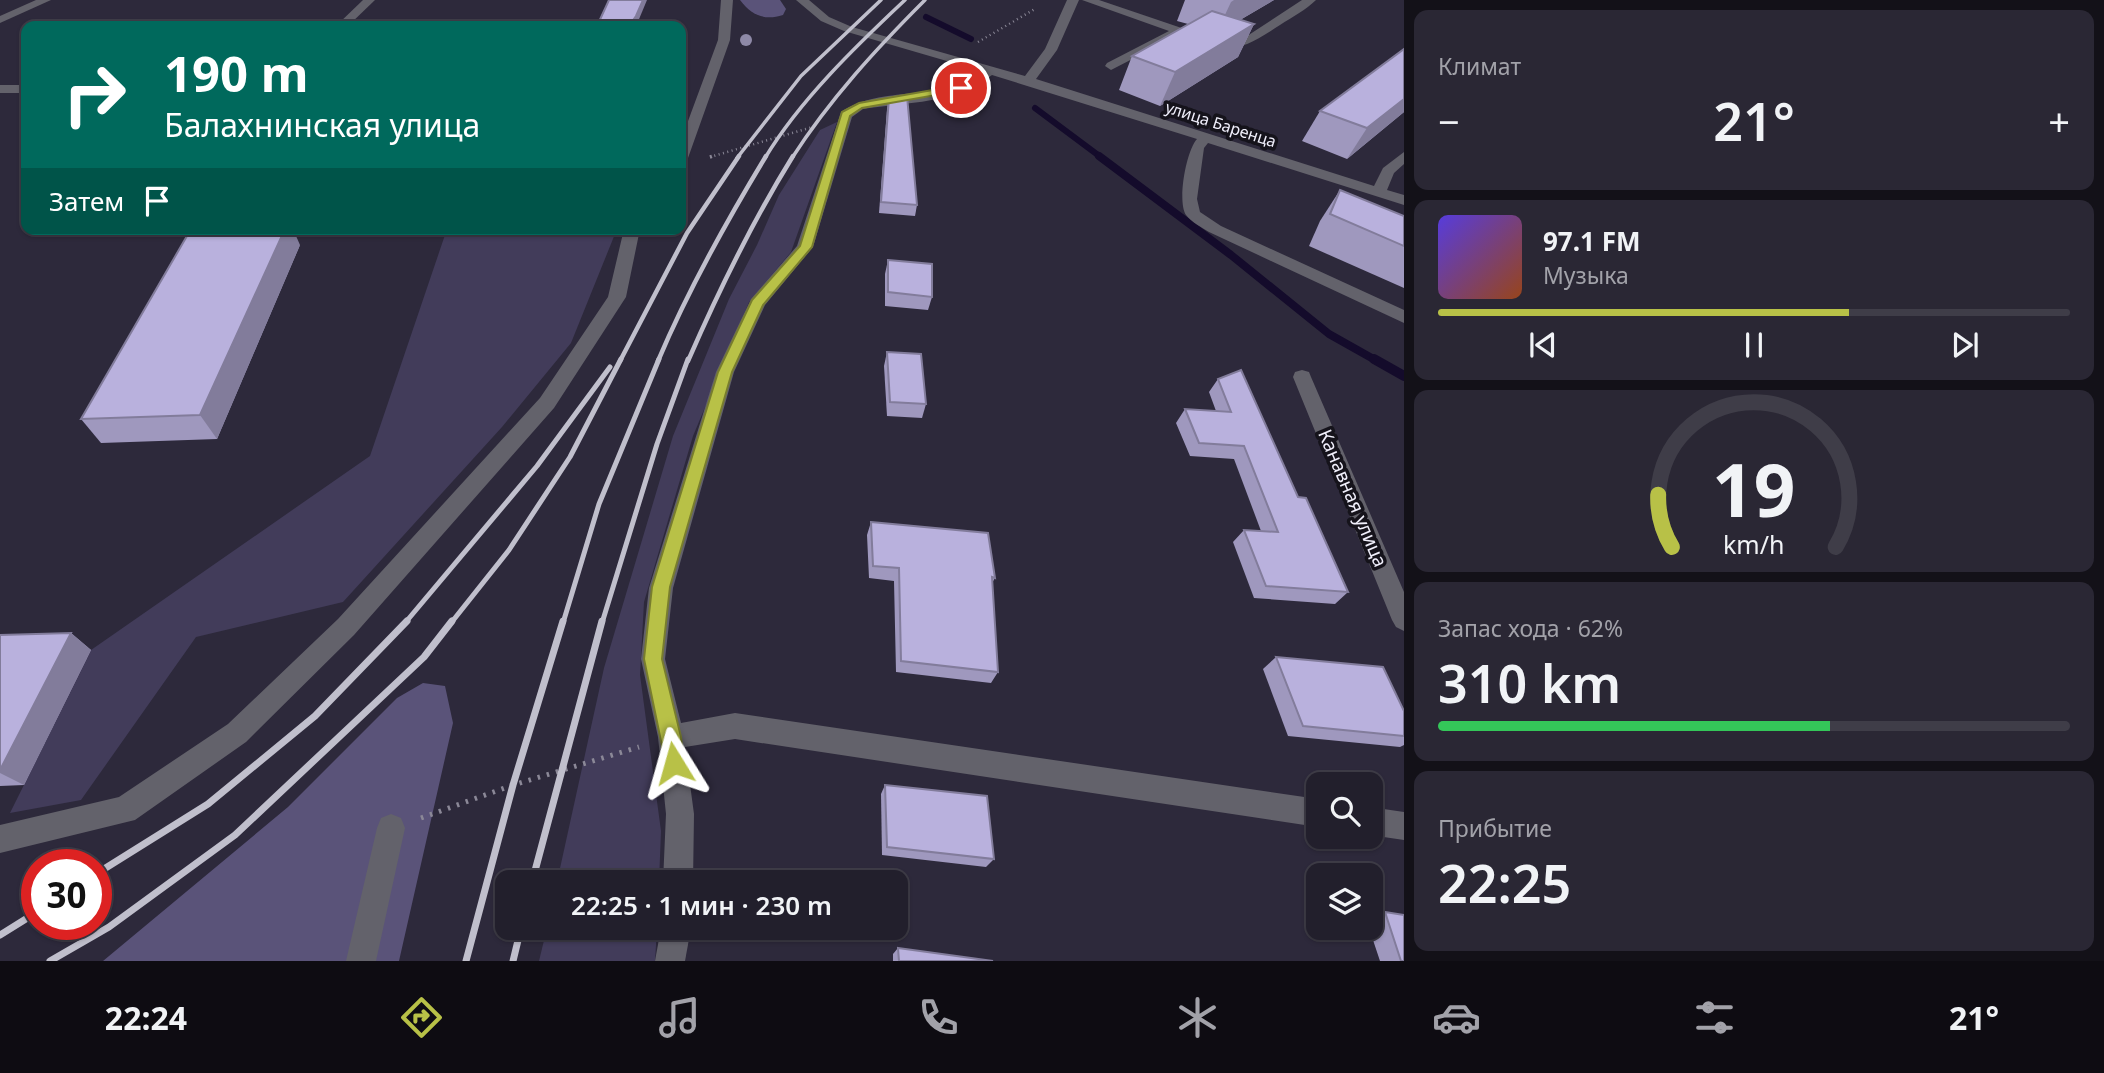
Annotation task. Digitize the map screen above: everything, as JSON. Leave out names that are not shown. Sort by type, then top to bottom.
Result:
[{"type":"street","points":[[0,20],[45,0]]},
{"type":"street","points":[[347,21],[369,0]]},
{"type":"street","points":[[686,144],[724,40],[727,0]]},
{"type":"street","name":"улица Баренца","points":[[802,0],[825,19],[848,29],[1028,81],[1404,200]]},
{"type":"street","points":[[1028,81],[1051,50],[1073,0]]},
{"type":"street","points":[[1088,0],[1215,43],[1231,45],[1244,43],[1310,0]]},
{"type":"street","points":[[1111,66],[1178,31]]},
{"type":"street","points":[[678,870],[680,814],[671,737],[653,659],[661,587],[725,372],[757,303],[806,247],[846,114],[859,106],[961,88],[983,78],[990,70]]},
{"type":"street","points":[[0,89],[21,89]]},
{"type":"street","points":[[1205,138],[1197,147],[1189,199],[1193,214],[1215,229],[1404,317]]},
{"type":"street","points":[[1378,192],[1388,171],[1404,156]]},
{"type":"street","points":[[0,839],[125,810],[237,733],[346,626],[547,404],[617,297],[631,235]]},
{"type":"street","name":"Канавная улица","points":[[1302,377],[1404,620]]},
{"type":"street","points":[[671,737],[734,726],[1306,811]]},
{"type":"street","points":[[1383,823],[1404,825]]},
{"type":"street","points":[[361,961],[391,828]]},
{"type":"street","points":[[670,961],[674,940]]},
{"type":"path","points":[[975,43],[1035,9]]},
{"type":"path","points":[[701,158],[809,129],[846,114]]},
{"type":"path","points":[[391,828],[513,785],[671,737]]},
{"type":"shaded area","points":[[740,0],[780,0],[786,9],[783,15],[764,17],[753,13]]},
{"type":"shaded area","points":[[837,122],[791,252],[749,302],[693,436],[644,602],[640,675],[661,831],[659,870],[560,870],[604,668],[673,436],[729,299],[779,195],[820,130]]},
{"type":"shaded area","points":[[445,235],[615,235],[571,343],[502,427],[343,602],[196,637],[81,800],[10,813],[91,650],[370,456]]},
{"type":"shaded area","points":[[423,683],[445,686],[453,723],[399,961],[103,961],[288,807],[397,698]]},
{"type":"shaded area","points":[[544,940],[656,940],[655,961],[539,961]]},
{"type":"building","points":[[609,0],[643,0],[632,21],[599,21]]},
{"type":"building","points":[[1212,11],[1254,24],[1175,72],[1132,56]]},
{"type":"building","points":[[1404,49],[1404,99],[1367,128],[1320,111]]},
{"type":"building","points":[[907,96],[917,205],[881,202],[889,98]]},
{"type":"building","points":[[1340,190],[1404,216],[1404,246],[1330,214]]},
{"type":"building","points":[[188,235],[282,235],[200,415],[81,419]]},
{"type":"building","points":[[888,260],[932,264],[932,297],[888,292]]},
{"type":"building","points":[[887,352],[921,354],[926,404],[890,402]]},
{"type":"building","points":[[1241,370],[1298,497],[1306,498],[1348,592],[1266,586],[1244,530],[1278,532],[1244,446],[1199,443],[1185,409],[1231,412],[1218,379]]},
{"type":"building","points":[[871,522],[988,533],[995,578],[992,577],[998,672],[901,661],[899,568],[873,566]]},
{"type":"building","points":[[71,633],[0,770],[0,635]]},
{"type":"building","points":[[1276,657],[1383,667],[1404,711],[1404,736],[1303,726]]},
{"type":"building","points":[[885,785],[987,796],[994,859],[887,847]]},
{"type":"building","points":[[1385,912],[1404,915],[1404,961],[1401,961]]},
{"type":"building","points":[[898,948],[993,961],[899,961]]},
{"type":"waterway","points":[[926,17],[971,39]]},
{"type":"waterway","points":[[1035,108],[1102,158]]},
{"type":"waterway","points":[[1099,156],[1231,255],[1329,334],[1377,361]]},
{"type":"waterway","points":[[1374,359],[1404,376]]},
{"type":"railway","points":[[737,158],[801,76],[881,0]]},
{"type":"railway","points":[[765,158],[812,95],[848,55],[905,0]]},
{"type":"railway","points":[[792,158],[854,75],[925,0]]},
{"type":"railway","points":[[686,235],[739,156]]},
{"type":"railway","points":[[658,361],[708,257],[766,156]]},
{"type":"railway","points":[[688,361],[737,257],[793,156]]},
{"type":"railway","points":[[620,361],[686,235]]},
{"type":"railway","points":[[451,623],[509,550],[570,457],[621,359]]},
{"type":"railway","points":[[563,623],[599,504],[659,359]]},
{"type":"railway","points":[[602,623],[657,444],[688,359]]},
{"type":"railway","points":[[405,623],[537,466],[610,367]]},
{"type":"railway","points":[[112,864],[208,804],[315,716],[407,621]]},
{"type":"railway","points":[[50,961],[109,927],[235,835],[424,657],[452,621]]},
{"type":"railway","points":[[466,961],[513,785],[563,621]]},
{"type":"railway","points":[[535,870],[602,621]]},
{"type":"railway","points":[[0,935],[21,922]]},
{"type":"railway","points":[[513,961],[518,940]]},
{"type":"route","points":[[674,763],[671,737],[653,659],[661,587],[725,372],[757,303],[806,247],[846,114],[859,106],[880,101],[933,95],[961,88]]}]
